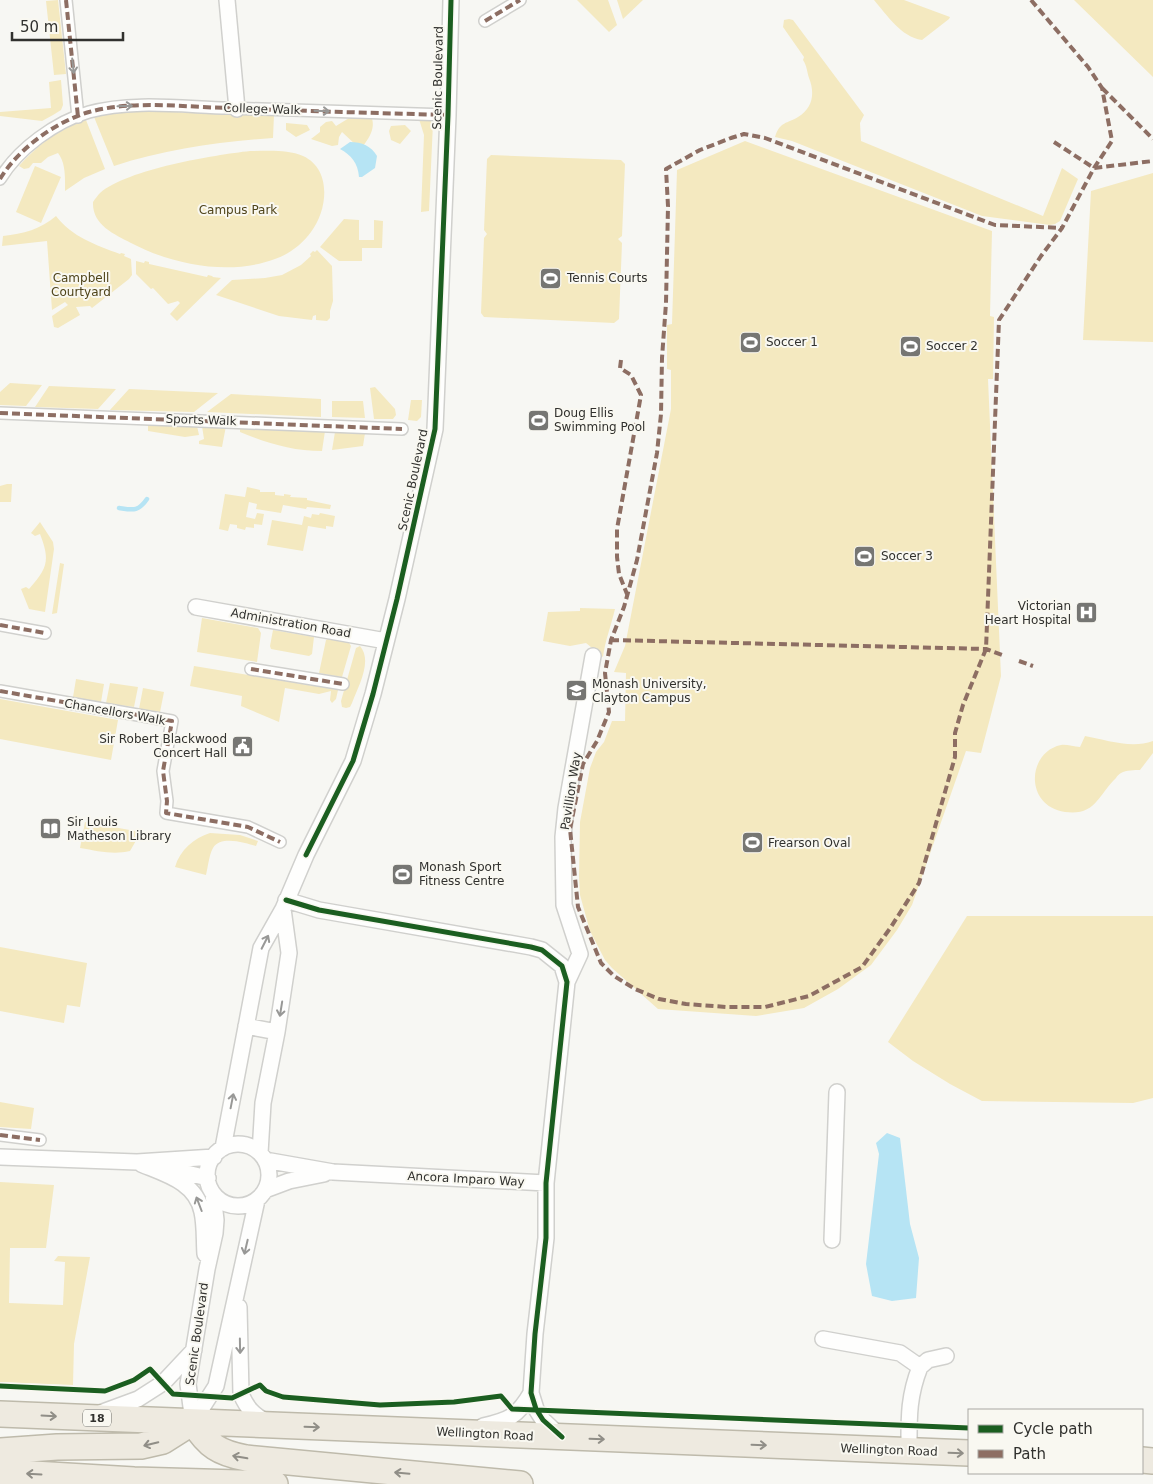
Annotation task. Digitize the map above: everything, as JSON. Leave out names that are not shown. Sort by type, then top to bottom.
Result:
[{"type":"highway","name":"Wellington Road","points":[[0,1414],[968,1454]]},
{"type":"highway","points":[[0,1451],[57,1447],[141,1446],[163,1441],[193,1422],[211,1446],[230,1455],[520,1484]]},
{"type":"highway","points":[[0,1472],[128,1482],[275,1484]]},
{"type":"street","points":[[66,0],[78,117]]},
{"type":"street","points":[[227,0],[237,109]]},
{"type":"street","name":"Scenic Boulevard","points":[[219,1153],[261,948],[353,761],[373,694],[435,429],[448,115],[450,0]]},
{"type":"street","points":[[485,21],[520,0]]},
{"type":"street","name":"College Walk","points":[[0,179],[9,165],[26,148],[47,133],[89,112],[117,106],[448,115]]},
{"type":"street","name":"Sports Walk","points":[[0,413],[402,429]]},
{"type":"street","name":"Administration Road","points":[[196,607],[386,640]]},
{"type":"street","points":[[0,625],[45,633]]},
{"type":"street","name":"Pavillion Way","points":[[546,1183],[567,982],[580,954],[564,905],[563,837],[566,808],[593,656]]},
{"type":"street","points":[[251,669],[343,684]]},
{"type":"street","name":"Chancellors Walk","points":[[0,692],[172,721],[163,771],[167,801],[166,813],[248,827],[280,842]]},
{"type":"street","points":[[262,1157],[263,1103],[278,1032],[289,953],[284,904],[542,950],[562,966],[567,982]]},
{"type":"street","points":[[246,1026],[278,1032]]},
{"type":"street","points":[[832,1240],[837,1092]]},
{"type":"street","points":[[0,1135],[40,1140]]},
{"type":"street","points":[[232,1145],[242,1145],[252,1148],[262,1157],[268,1168],[269,1177],[261,1195],[249,1204],[239,1206],[229,1205],[213,1194],[208,1178],[208,1166],[219,1153],[232,1145]]},
{"type":"street","points":[[0,1158],[137,1162],[219,1153]]},
{"type":"street","name":"Ancora Imparo Way","points":[[262,1157],[333,1172],[546,1183]]},
{"type":"street","points":[[137,1162],[208,1178]]},
{"type":"street","points":[[137,1162],[184,1183],[195,1194],[202,1211],[207,1269]]},
{"type":"street","name":"Ancora Imparo Way","points":[[261,1195],[289,1180],[333,1172]]},
{"type":"street","points":[[546,1183],[546,1238],[535,1334],[531,1394],[536,1409],[543,1420],[562,1437]]},
{"type":"street","name":"Scenic Boulevard","points":[[193,1422],[188,1384],[207,1269],[215,1233],[216,1220],[213,1194]]},
{"type":"street","name":"Scenic Boulevard","points":[[193,1422],[216,1386],[239,1280],[261,1195]]},
{"type":"street","points":[[239,1280],[241,1394],[253,1415],[273,1425]]},
{"type":"street","points":[[823,1339],[900,1353],[920,1367]]},
{"type":"street","points":[[87,1418],[138,1399],[163,1383],[194,1350]]},
{"type":"street","points":[[909,1451],[912,1387],[920,1367],[928,1360],[946,1356]]},
{"type":"street","points":[[461,1432],[512,1418],[522,1409],[531,1394]]},
{"type":"green space","points":[[58,0],[66,74],[54,75],[46,1]]},
{"type":"green space","points":[[577,0],[608,0],[617,25],[609,32]]},
{"type":"green space","points":[[617,0],[643,0],[623,19]]},
{"type":"green space","points":[[874,0],[904,0],[950,17],[922,40],[907,35],[901,30]]},
{"type":"green space","points":[[1074,0],[1153,0],[1153,77]]},
{"type":"green space","points":[[784,20],[793,20],[864,115],[860,123],[861,141],[1043,216],[1062,168],[1078,179],[1060,221],[1050,225],[982,216],[792,141],[775,137],[782,125],[798,117],[807,109],[812,95],[811,84],[803,60],[804,57],[783,27]]},
{"type":"green space","points":[[61,80],[63,105],[61,110],[53,115],[42,121],[0,116],[0,112],[51,108],[49,82]]},
{"type":"green space","points":[[140,111],[274,115],[273,138],[193,147],[153,155],[114,166],[94,117]]},
{"type":"green space","points":[[354,115],[371,116],[372,132],[363,146],[357,146],[342,132],[338,145],[332,146],[311,139],[320,132],[320,127],[326,122],[332,121],[336,126]]},
{"type":"green space","points":[[419,119],[430,120],[433,123],[429,211],[421,212],[424,135]]},
{"type":"green space","points":[[86,120],[105,169],[84,178],[65,191],[64,166],[58,153],[48,157],[41,163],[33,163],[29,168],[24,169],[19,166],[49,138]]},
{"type":"green space","points":[[286,123],[307,125],[310,130],[296,137],[286,130]]},
{"type":"green space","points":[[405,125],[411,131],[400,144],[391,140],[389,131],[391,126]]},
{"type":"green space","points":[[745,141],[992,231],[990,316],[994,317],[993,379],[988,379],[1001,676],[981,753],[966,751],[912,905],[897,930],[871,965],[838,989],[804,1008],[756,1016],[658,1009],[605,960],[590,931],[580,895],[579,876],[580,822],[590,768],[596,752],[604,742],[612,721],[625,721],[626,673],[614,672],[625,646],[671,409],[671,370],[667,369],[667,325],[672,324],[677,170]]},
{"type":"green space","name":"Campus Park","points":[[250,151],[284,151],[303,156],[319,170],[323,180],[324,202],[317,223],[300,244],[280,257],[258,264],[239,267],[202,266],[183,262],[147,251],[124,240],[105,228],[96,217],[93,202],[100,193],[113,184],[172,164]]},
{"type":"green space","points":[[491,155],[621,160],[625,164],[622,236],[618,239],[622,243],[619,319],[614,323],[484,317],[481,313],[484,238],[487,234],[484,230],[487,159]]},
{"type":"green space","points":[[35,166],[61,177],[41,223],[16,212]]},
{"type":"green space","points":[[1153,173],[1153,342],[1083,340],[1091,191]]},
{"type":"green space","name":"Campbell Courtyard","points":[[56,216],[69,230],[85,240],[120,254],[125,254],[124,256],[131,259],[132,275],[92,308],[90,306],[76,307],[80,315],[58,328],[54,327],[52,316],[68,305],[65,302],[52,310],[47,241],[2,246],[3,236],[31,230]]},
{"type":"green space","points":[[344,219],[359,220],[359,240],[374,240],[374,220],[383,221],[382,248],[362,248],[362,261],[339,261],[320,247]]},
{"type":"green space","points":[[317,250],[332,266],[333,301],[330,318],[327,321],[316,320],[316,315],[313,316],[312,320],[279,316],[216,295],[232,280],[282,275],[301,265],[311,256],[310,254],[313,251]]},
{"type":"green space","points":[[136,261],[144,263],[145,261],[149,262],[149,264],[207,277],[208,275],[221,278],[177,321],[170,314],[180,303],[178,301],[168,304],[153,288],[151,289],[136,274]]},
{"type":"green space","points":[[10,383],[42,385],[26,406],[0,405],[0,392]]},
{"type":"green space","points":[[49,386],[116,389],[98,409],[35,407]]},
{"type":"green space","points":[[375,387],[395,409],[396,415],[393,419],[374,419],[370,388]]},
{"type":"green space","points":[[129,389],[218,393],[194,412],[110,410]]},
{"type":"green space","points":[[231,394],[321,399],[321,417],[207,412]]},
{"type":"green space","points":[[411,400],[422,400],[421,417],[417,421],[408,420]]},
{"type":"green space","points":[[332,401],[363,401],[365,418],[332,417]]},
{"type":"green space","points":[[148,424],[197,426],[199,435],[185,437],[148,431]]},
{"type":"green space","points":[[202,426],[226,426],[222,447],[199,444],[199,441],[204,439]]},
{"type":"green space","points":[[240,427],[325,431],[322,451],[300,450],[270,443],[240,432]]},
{"type":"green space","points":[[335,432],[365,433],[363,446],[332,450]]},
{"type":"green space","points":[[12,484],[11,502],[0,502],[0,486]]},
{"type":"green space","points":[[247,487],[260,490],[260,492],[275,492],[275,495],[291,495],[290,497],[307,498],[307,500],[331,505],[330,509],[307,507],[306,509],[283,505],[281,513],[256,509],[257,504],[249,502],[246,517],[255,519],[257,513],[264,514],[262,525],[254,524],[254,528],[246,527],[245,530],[237,528],[237,525],[230,524],[228,531],[219,529],[225,494],[245,497]]},
{"type":"green space","points":[[320,513],[335,516],[333,527],[326,526],[326,529],[308,526],[303,551],[267,545],[272,520],[302,525],[304,516],[311,518],[312,514],[319,515]]},
{"type":"green space","points":[[40,522],[53,542],[54,549],[45,612],[29,609],[21,589],[26,587],[29,589],[40,575],[45,563],[45,551],[40,534],[35,536],[31,533]]},
{"type":"green space","points":[[60,563],[64,564],[57,613],[52,614]]},
{"type":"green space","points":[[580,608],[615,609],[603,657],[586,643],[570,646],[543,641],[548,612],[580,611]]},
{"type":"green space","points":[[202,618],[258,628],[261,633],[257,662],[197,652]]},
{"type":"green space","points":[[273,630],[314,637],[312,654],[309,656],[271,649]]},
{"type":"green space","points":[[329,638],[348,641],[351,646],[342,677],[319,673],[326,640]]},
{"type":"green space","points":[[360,646],[364,652],[365,659],[363,674],[350,707],[342,707],[341,701],[356,648]]},
{"type":"green space","points":[[194,666],[338,690],[336,699],[332,703],[330,700],[331,691],[319,694],[285,688],[279,722],[241,706],[242,696],[190,686]]},
{"type":"green space","points":[[76,679],[104,684],[101,702],[73,697]]},
{"type":"green space","points":[[110,683],[138,687],[134,707],[106,703]]},
{"type":"green space","points":[[143,688],[164,692],[160,712],[139,709]]},
{"type":"green space","points":[[0,699],[118,720],[111,760],[0,739]]},
{"type":"green space","points":[[1085,736],[1128,744],[1153,741],[1153,753],[1140,770],[1130,770],[1119,774],[1095,803],[1084,811],[1065,812],[1052,808],[1042,800],[1037,790],[1035,779],[1037,768],[1042,758],[1050,750],[1061,745],[1080,747]]},
{"type":"green space","points":[[85,822],[141,832],[130,851],[111,853],[80,848]]},
{"type":"green space","points":[[210,833],[240,835],[258,841],[256,846],[233,841],[217,844],[210,854],[206,875],[175,867],[180,855],[188,845]]},
{"type":"green space","points":[[967,916],[1153,916],[1153,1098],[1133,1103],[982,1101],[913,1061],[888,1042]]},
{"type":"green space","points":[[0,947],[87,963],[80,1007],[67,1005],[64,1023],[0,1011]]},
{"type":"green space","points":[[0,1102],[34,1108],[31,1129],[0,1127]]},
{"type":"green space","points":[[0,1182],[54,1185],[46,1248],[10,1248],[9,1303],[63,1305],[65,1262],[54,1261],[58,1256],[90,1257],[74,1344],[73,1385],[0,1382]]},
{"type":"water","points":[[350,142],[366,145],[377,156],[375,168],[362,177],[359,177],[353,160],[340,149]]},
{"type":"water","points":[[887,1133],[900,1138],[910,1224],[919,1258],[916,1298],[892,1301],[872,1296],[866,1264],[879,1154],[876,1143]]},
{"type":"waterway","points":[[119,508],[135,509],[141,506],[147,499]]},
{"type":"marked path","points":[[66,0],[78,117]]},
{"type":"marked path","points":[[485,21],[520,0]]},
{"type":"marked path","points":[[1031,0],[1088,67],[1102,88],[1112,141],[1094,168],[1062,228],[1041,256],[999,320],[986,649],[963,705],[955,733],[955,757],[919,883],[891,927],[862,967],[809,996],[765,1007],[727,1007],[686,1004],[659,999],[635,989],[614,976],[601,963],[578,907],[570,829],[583,764],[597,741],[609,712],[605,673],[611,640],[624,607],[637,560],[657,453],[661,414],[662,358],[666,303],[668,206],[666,169],[700,150],[744,134],[765,138],[995,225],[1062,228]]},
{"type":"marked path","points":[[1102,88],[1153,139]]},
{"type":"marked path","points":[[0,179],[17,157],[38,138],[63,122],[106,108],[158,105],[448,115]]},
{"type":"marked path","points":[[1054,142],[1094,168],[1153,161]]},
{"type":"marked path","points":[[621,360],[620,368],[631,375],[641,395],[617,529],[619,574],[627,594]]},
{"type":"marked path","points":[[0,413],[402,429]]},
{"type":"marked path","points":[[0,625],[45,633]]},
{"type":"marked path","points":[[611,640],[986,649],[1005,656]]},
{"type":"marked path","points":[[1019,661],[1033,666]]},
{"type":"marked path","points":[[251,669],[343,684]]},
{"type":"marked path","points":[[0,691],[172,721],[163,771],[167,801],[166,813],[248,827],[280,842]]},
{"type":"marked path","points":[[0,1135],[40,1140]]},
{"type":"cycle path","points":[[306,855],[353,761],[373,694],[397,599],[435,429],[451,0]]},
{"type":"cycle path","points":[[286,900],[319,910],[531,947],[542,950],[562,966],[567,982],[546,1183],[546,1238],[535,1334],[531,1393],[536,1409],[543,1420],[562,1437]]},
{"type":"cycle path","points":[[0,1386],[105,1391],[134,1380],[150,1369],[173,1394],[232,1398],[260,1385],[266,1391],[283,1397],[380,1405],[454,1402],[501,1396],[512,1409],[968,1428]]},
{"type":"place","name":"Tennis Courts","points":[[551,278]]},
{"type":"place","name":"Soccer 1","points":[[750,342]]},
{"type":"place","name":"Soccer 2","points":[[910,346]]},
{"type":"place","name":"Doug Ellis Swimming Pool","points":[[538,420]]},
{"type":"place","name":"Soccer 3","points":[[865,556]]},
{"type":"place","name":"Victorian Heart Hospital","points":[[1087,613]]},
{"type":"place","name":"Monash University, Clayton Campus","points":[[576,691]]},
{"type":"place","name":"Sir Robert Blackwood Concert Hall","points":[[243,746]]},
{"type":"place","name":"Sir Louis Matheson Library","points":[[51,829]]},
{"type":"place","name":"Frearson Oval","points":[[752,843]]},
{"type":"place","name":"Monash Sport Fitness Centre","points":[[403,874]]}]
